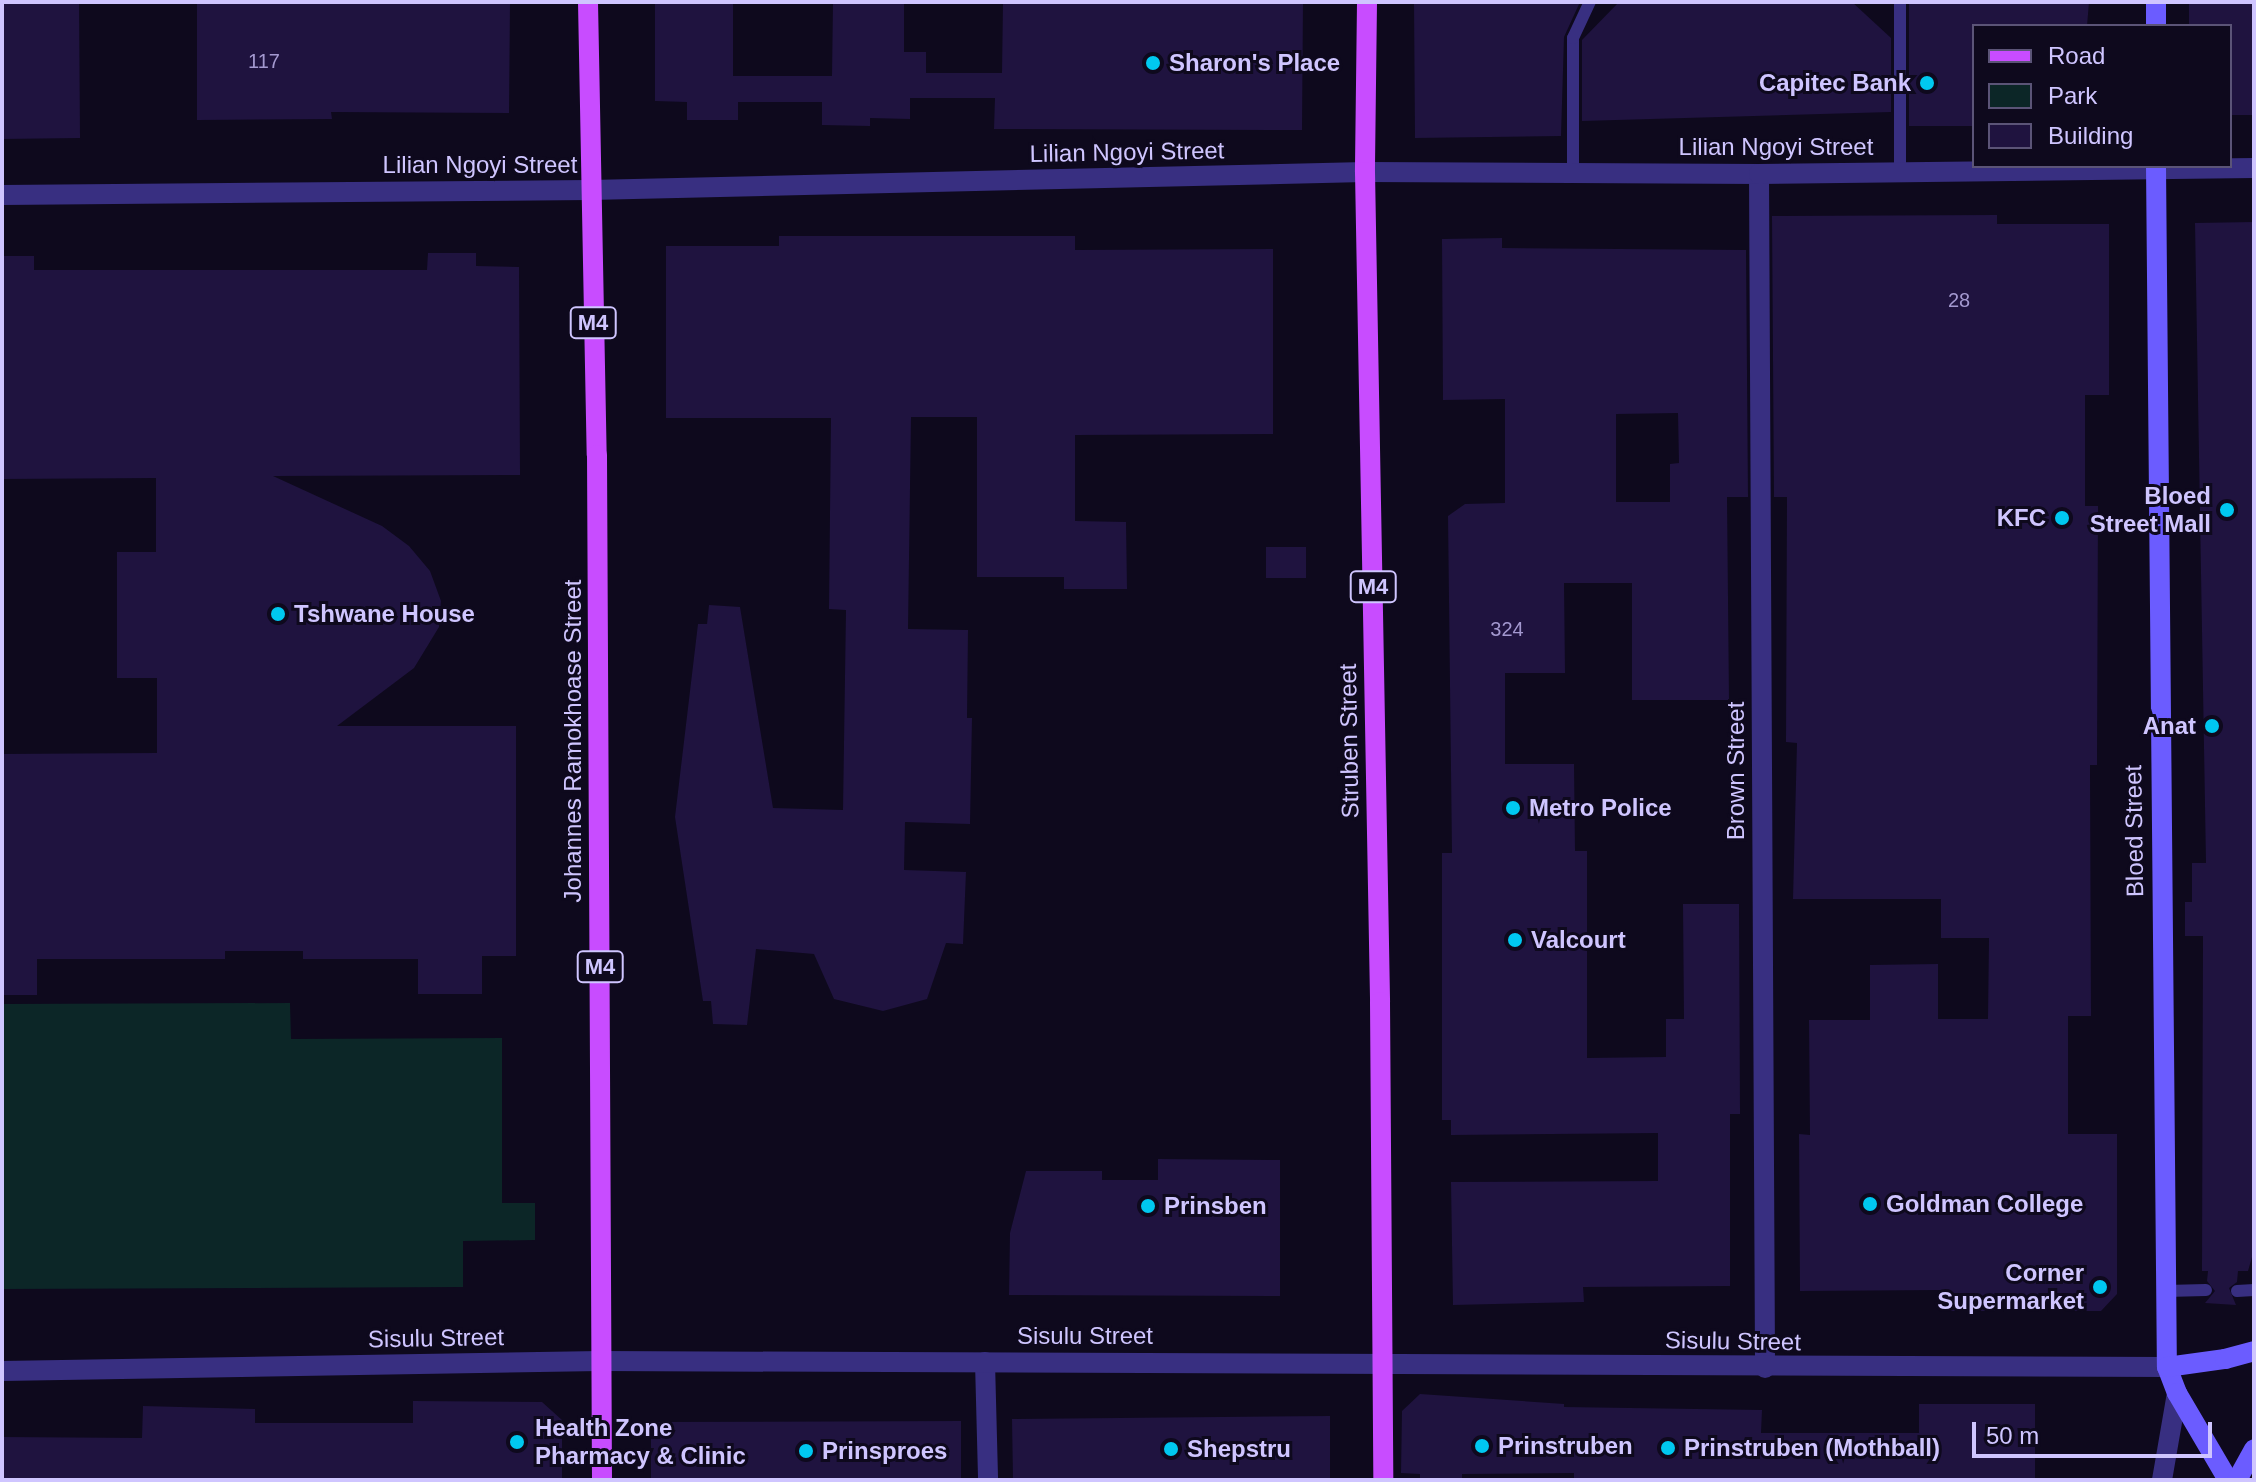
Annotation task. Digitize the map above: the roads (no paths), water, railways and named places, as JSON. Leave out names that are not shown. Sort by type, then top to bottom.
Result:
[{"type":"main road","name":"Johannes Ramokhoase Street","points":[[588,2],[597,470],[602,1480]]},
{"type":"main road","name":"Struben Street","points":[[1367,2],[1365,172],[1384,1362],[1383,1480]]},
{"type":"main road","points":[[2156,2],[2156,24]]},
{"type":"main road","name":"Bloed Street","points":[[2156,168],[2167,1367],[2177,1393],[2228,1480]]},
{"type":"main road","points":[[2167,1367],[2225,1359],[2254,1351]]},
{"type":"main road","points":[[2237,1480],[2254,1449]]},
{"type":"street","name":"Lilian Ngoyi Street","points":[[2,195],[590,190],[1365,172],[1759,174],[2105,168]]},
{"type":"street","name":"Lilian Ngoyi Street","points":[[2232,168],[2254,168]]},
{"type":"street","name":"Brown Street","points":[[1759,174],[1765,1368]]},
{"type":"street","name":"Sisulu Street","points":[[2,1371],[600,1361],[1384,1362],[1765,1368],[2167,1367]]},
{"type":"street","points":[[985,1362],[988,1480]]},
{"type":"street","points":[[2162,1480],[2177,1393]]},
{"type":"lane","points":[[1573,172],[1573,38],[1590,2]]},
{"type":"lane","points":[[1900,2],[1900,172]]},
{"type":"lane","points":[[2166,1291],[2206,1290]]},
{"type":"lane","points":[[2237,1291],[2254,1290]]},
{"type":"place","name":"Sharon's Place","points":[[1153,63]]},
{"type":"place","name":"Capitec Bank","points":[[1927,83]]},
{"type":"place","name":"Bloed Street Mall","points":[[2227,510]]},
{"type":"place","name":"KFC","points":[[2062,518]]},
{"type":"place","name":"Tshwane House","points":[[278,614]]},
{"type":"place","name":"Anat","points":[[2212,726]]},
{"type":"place","name":"Metro Police","points":[[1513,808]]},
{"type":"place","name":"Valcourt","points":[[1515,940]]},
{"type":"place","name":"Goldman College","points":[[1870,1204]]},
{"type":"place","name":"Prinsben","points":[[1148,1206]]},
{"type":"place","name":"Corner Supermarket","points":[[2100,1287]]},
{"type":"place","name":"Health Zone Pharmacy & Clinic","points":[[517,1442]]},
{"type":"place","name":"Prinstruben","points":[[1482,1446]]},
{"type":"place","name":"Prinstruben (Mothball)","points":[[1668,1448]]},
{"type":"place","name":"Shepstru","points":[[1171,1449]]},
{"type":"place","name":"Prinsproes","points":[[806,1451]]}]
